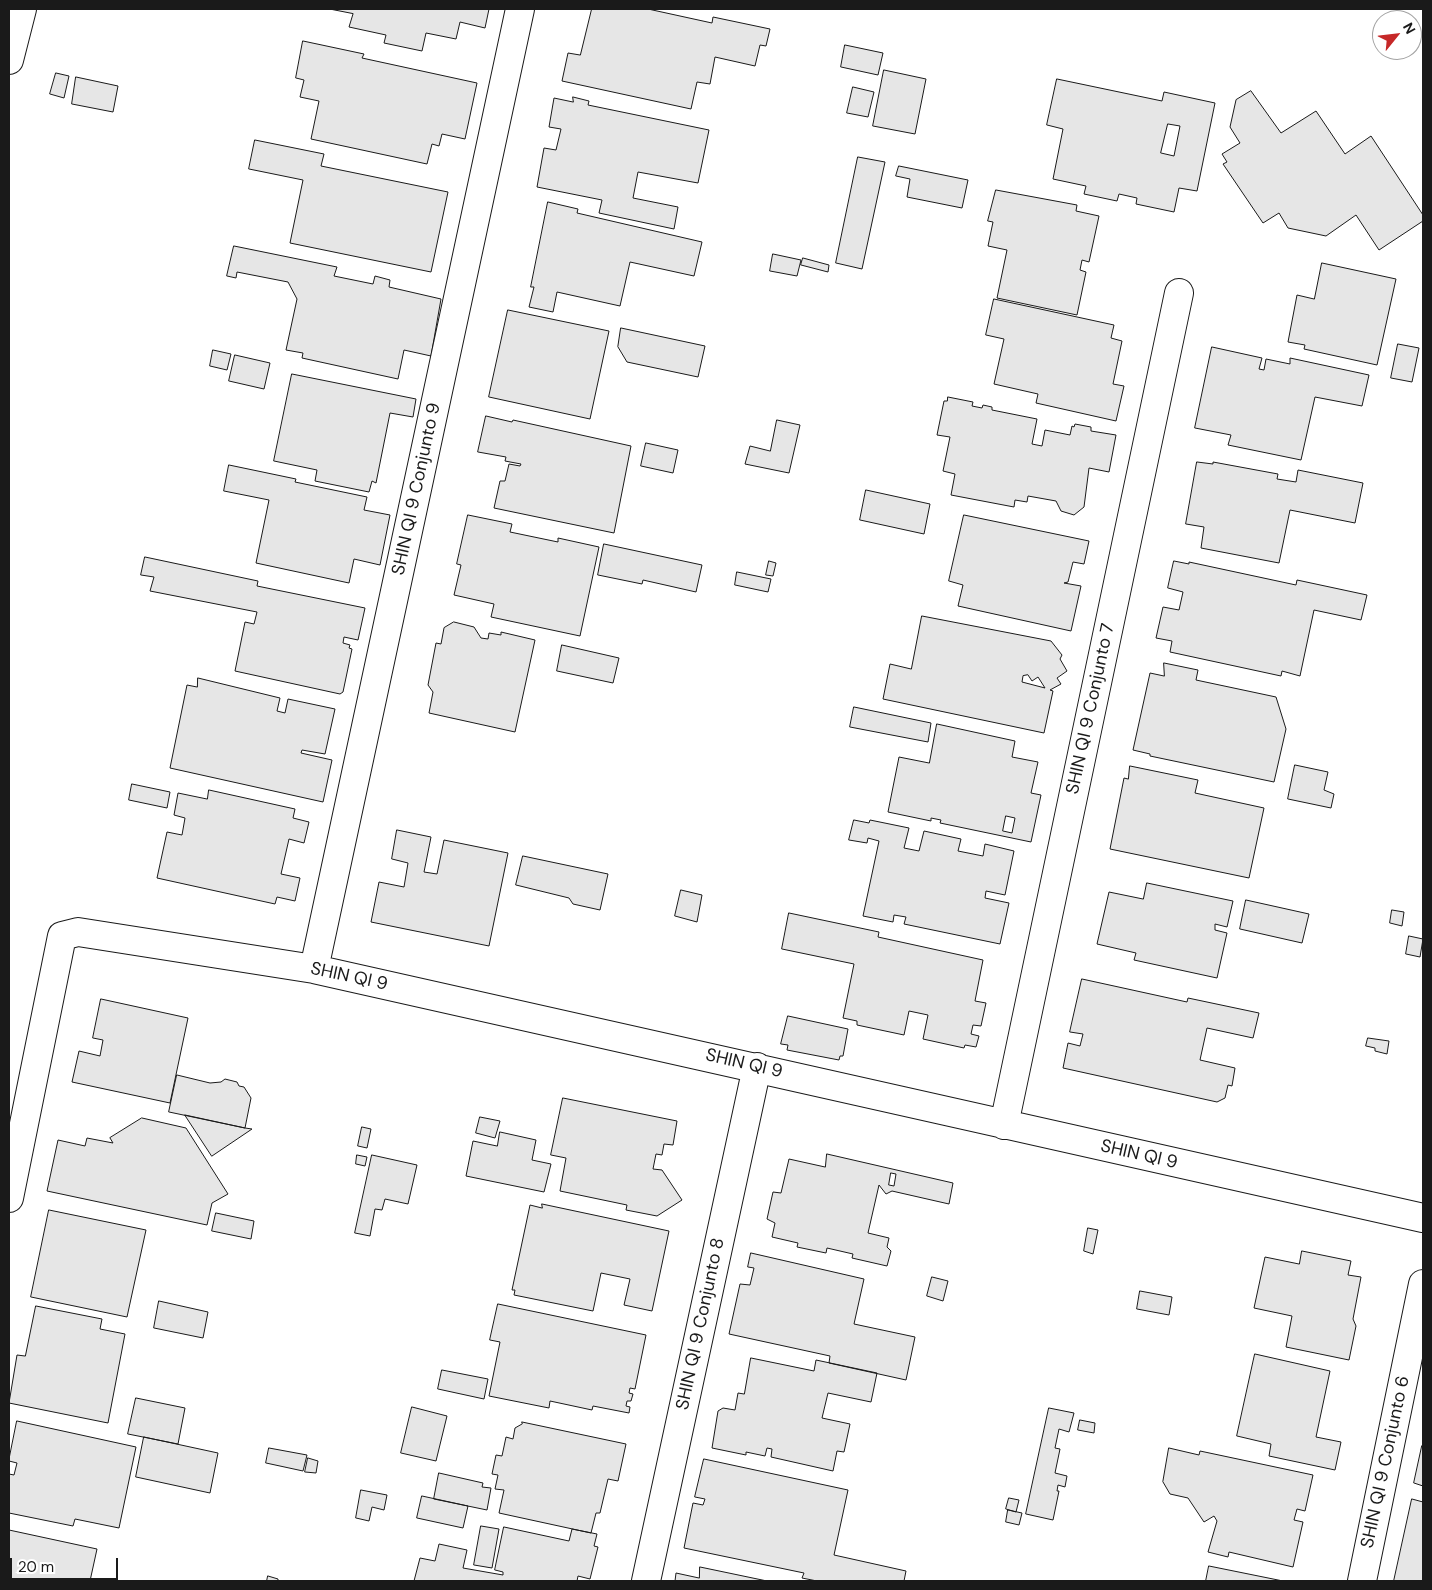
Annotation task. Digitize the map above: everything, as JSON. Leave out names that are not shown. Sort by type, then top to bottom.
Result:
[{"type":"street","points":[[9,60],[22,9]]},
{"type":"street","name":"SHIN QI 9 Conjunto 9","points":[[314,969],[520,9]]},
{"type":"street","name":"SHIN QI 9 Conjunto 7","points":[[1004,1125],[1179,293]]},
{"type":"street","name":"SHIN QI 9","points":[[9,1198],[62,936],[78,932],[314,969],[1423,1218]]},
{"type":"street","name":"SHIN QI 9 Conjunto 8","points":[[646,1581],[756,1067]]},
{"type":"street","name":"SHIN QI 9 Conjunto 6","points":[[1362,1581],[1423,1284]]},
{"type":"building","points":[[330,9],[489,9],[485,28],[460,22],[456,39],[426,33],[422,51],[384,43],[386,35],[349,27],[353,14]]},
{"type":"building","points":[[592,9],[648,9],[712,23],[713,17],[770,29],[766,46],[760,45],[755,66],[715,57],[710,84],[697,82],[691,109],[562,81],[568,53],[580,55]]},
{"type":"building","points":[[303,41],[364,54],[362,58],[477,83],[465,139],[442,134],[439,146],[432,144],[427,164],[311,139],[319,101],[300,97],[304,80],[296,78]]},
{"type":"building","points":[[845,45],[883,53],[878,75],[841,67]]},
{"type":"building","points":[[884,70],[926,79],[915,134],[873,126]]},
{"type":"building","points":[[56,73],[69,76],[64,98],[50,94]]},
{"type":"building","points":[[76,77],[118,86],[113,112],[72,104]]},
{"type":"building","points":[[1057,79],[1162,101],[1164,92],[1215,103],[1197,191],[1179,188],[1174,212],[1136,204],[1137,198],[1119,194],[1117,201],[1084,194],[1086,186],[1053,179],[1063,129],[1047,125]],"holes":[[[1168,124],[1180,126],[1174,156],[1161,153]]]},
{"type":"building","points":[[853,87],[874,92],[868,117],[847,113]]},
{"type":"building","points":[[1251,91],[1281,133],[1316,111],[1345,154],[1371,136],[1423,215],[1423,221],[1379,250],[1356,215],[1326,236],[1288,228],[1279,213],[1263,223],[1223,164],[1227,162],[1222,154],[1240,143],[1230,127],[1236,100]]},
{"type":"building","points":[[573,97],[589,101],[588,105],[709,130],[698,183],[638,172],[633,198],[678,207],[674,229],[599,213],[602,200],[537,187],[544,148],[556,150],[561,129],[549,127],[554,98],[573,102]]},
{"type":"building","points":[[255,140],[324,154],[321,166],[448,192],[431,272],[290,243],[303,180],[249,169]]},
{"type":"building","points":[[858,157],[885,162],[862,269],[836,263]]},
{"type":"building","points":[[899,166],[968,180],[962,208],[907,197],[910,179],[896,176]]},
{"type":"building","points":[[996,190],[1077,205],[1076,211],[1099,216],[1089,262],[1082,260],[1080,270],[1086,272],[1077,315],[997,298],[1007,250],[988,246],[993,222],[988,221]]},
{"type":"building","points":[[548,202],[578,209],[577,213],[702,242],[694,276],[630,262],[620,306],[557,292],[553,312],[529,307],[534,287],[531,287]]},
{"type":"building","points":[[234,246],[337,267],[334,276],[373,284],[375,276],[390,280],[389,287],[441,299],[431,356],[404,350],[398,379],[302,358],[303,353],[286,350],[297,299],[288,282],[237,272],[236,278],[227,276]]},
{"type":"building","points":[[773,254],[801,260],[797,276],[770,271]]},
{"type":"building","points":[[803,258],[829,265],[828,272],[801,265]]},
{"type":"building","points":[[1322,263],[1396,279],[1377,365],[1304,349],[1305,345],[1288,342],[1297,295],[1314,299]]},
{"type":"building","points":[[994,299],[1114,325],[1111,338],[1122,341],[1113,384],[1124,386],[1116,421],[1036,403],[1038,394],[994,384],[1004,339],[986,335]]},
{"type":"building","points":[[508,310],[609,331],[590,419],[489,397]]},
{"type":"building","points":[[621,328],[705,346],[698,377],[627,362],[618,347]]},
{"type":"building","points":[[1398,344],[1419,348],[1412,382],[1391,378]]},
{"type":"building","points":[[1212,347],[1262,358],[1259,369],[1264,370],[1266,359],[1290,364],[1290,358],[1369,375],[1362,406],[1315,397],[1301,460],[1228,445],[1231,435],[1195,428]]},
{"type":"building","points":[[213,350],[231,354],[227,370],[210,366]]},
{"type":"building","points":[[235,355],[270,363],[264,389],[229,381]]},
{"type":"building","points":[[292,374],[416,399],[413,417],[390,413],[376,483],[372,481],[369,492],[315,481],[317,470],[274,461]]},
{"type":"building","points":[[948,397],[973,402],[972,406],[982,408],[983,405],[992,407],[992,410],[1037,419],[1032,444],[1042,446],[1045,430],[1070,435],[1072,426],[1074,427],[1075,424],[1091,427],[1091,431],[1116,435],[1109,472],[1089,468],[1084,507],[1074,515],[1061,511],[1056,501],[1028,496],[1027,502],[1015,500],[1014,507],[951,495],[955,474],[943,471],[950,437],[937,435],[944,401],[947,401]]},
{"type":"building","points":[[486,416],[512,422],[513,420],[631,446],[614,533],[494,508],[500,481],[505,481],[509,464],[520,466],[521,464],[505,461],[506,457],[478,452]]},
{"type":"building","points":[[777,420],[800,425],[789,473],[745,464],[750,446],[770,451]]},
{"type":"building","points":[[646,443],[678,450],[673,473],[641,466]]},
{"type":"building","points":[[1197,462],[1213,464],[1213,462],[1278,474],[1277,479],[1296,482],[1298,470],[1363,483],[1355,523],[1290,510],[1279,563],[1201,548],[1204,527],[1186,524]]},
{"type":"building","points":[[229,465],[296,479],[295,482],[367,497],[364,510],[390,515],[380,565],[354,559],[349,583],[256,563],[269,500],[224,491]]},
{"type":"building","points":[[866,490],[930,504],[924,534],[860,520]]},
{"type":"building","points":[[468,515],[512,524],[510,532],[558,542],[558,538],[599,547],[580,636],[491,617],[494,604],[454,595],[461,565],[457,564]]},
{"type":"building","points":[[964,515],[1089,541],[1084,564],[1073,562],[1068,582],[1064,583],[1081,586],[1071,631],[958,606],[963,585],[949,581]]},
{"type":"building","points":[[604,544],[702,565],[696,592],[643,580],[642,584],[598,575]]},
{"type":"building","points":[[145,557],[258,581],[257,586],[365,608],[358,640],[344,637],[343,643],[350,645],[349,648],[352,649],[343,692],[340,694],[235,671],[245,622],[254,624],[257,612],[150,591],[154,577],[141,575]]},
{"type":"building","points":[[769,561],[776,563],[773,576],[766,575]]},
{"type":"building","points":[[1174,561],[1189,564],[1189,562],[1296,585],[1297,580],[1367,595],[1361,620],[1314,610],[1300,676],[1282,671],[1281,676],[1170,652],[1172,641],[1156,638],[1163,607],[1179,610],[1183,592],[1168,588]]},
{"type":"building","points":[[737,572],[771,579],[768,592],[735,585]]},
{"type":"building","points":[[922,616],[1051,641],[1062,655],[1060,659],[1067,671],[1057,678],[1061,684],[1050,690],[1053,691],[1044,733],[883,699],[890,664],[911,669]],"holes":[[[1028,675],[1032,681],[1038,677],[1045,688],[1022,682],[1023,676]]]},
{"type":"building","points":[[454,622],[474,627],[481,638],[488,639],[489,633],[501,635],[501,632],[535,640],[515,732],[429,713],[433,692],[428,685],[436,643],[441,644],[444,628]]},
{"type":"building","points":[[562,645],[619,658],[613,683],[557,671]]},
{"type":"building","points":[[1164,663],[1198,670],[1196,680],[1276,697],[1286,729],[1274,782],[1150,756],[1150,754],[1133,750],[1150,673],[1164,676]]},
{"type":"building","points":[[198,678],[280,698],[277,711],[285,713],[288,699],[335,709],[325,754],[302,750],[301,753],[332,760],[323,802],[170,768],[187,685],[197,687]]},
{"type":"building","points":[[854,707],[931,723],[928,742],[850,727]]},
{"type":"building","points":[[937,724],[1015,741],[1012,757],[1038,762],[1031,793],[1041,795],[1031,842],[940,823],[941,820],[931,818],[931,821],[888,812],[899,757],[929,763]],"holes":[[[1006,816],[1015,818],[1012,833],[1003,831]]]},
{"type":"building","points":[[1295,765],[1328,772],[1324,790],[1334,794],[1331,808],[1288,799]]},
{"type":"building","points":[[1130,766],[1198,780],[1195,793],[1264,808],[1249,878],[1110,849],[1124,778],[1128,779]]},
{"type":"building","points":[[132,784],[170,792],[167,808],[129,800]]},
{"type":"building","points":[[209,790],[295,809],[293,818],[309,822],[304,843],[289,839],[281,874],[300,878],[295,901],[277,897],[275,904],[157,878],[167,832],[182,835],[185,818],[174,815],[178,793],[207,799]]},
{"type":"building","points":[[854,820],[869,823],[870,820],[909,828],[904,848],[919,851],[924,831],[961,839],[958,851],[983,856],[985,844],[1014,851],[1005,895],[986,891],[985,898],[1009,903],[1000,944],[904,924],[906,917],[894,915],[893,922],[863,916],[879,841],[868,838],[867,843],[849,840]]},
{"type":"building","points":[[397,830],[431,837],[424,872],[437,874],[444,840],[508,853],[489,946],[371,922],[379,882],[404,887],[408,863],[392,859]]},
{"type":"building","points":[[523,856],[608,874],[600,910],[573,904],[569,898],[516,885]]},
{"type":"building","points":[[1147,883],[1233,901],[1227,927],[1215,924],[1215,930],[1227,933],[1217,978],[1134,960],[1136,953],[1097,944],[1109,892],[1143,899]]},
{"type":"building","points":[[681,890],[702,895],[697,922],[675,916]]},
{"type":"building","points":[[1246,900],[1309,914],[1302,943],[1240,929]]},
{"type":"building","points":[[1392,910],[1404,912],[1402,926],[1390,923]]},
{"type":"building","points":[[789,913],[879,932],[878,937],[983,960],[975,1001],[986,1003],[981,1026],[973,1025],[971,1034],[979,1036],[976,1047],[965,1045],[964,1048],[923,1039],[928,1015],[909,1011],[904,1035],[857,1025],[857,1021],[843,1018],[854,964],[782,949]]},
{"type":"building","points":[[1409,936],[1423,939],[1420,957],[1406,954]]},
{"type":"building","points":[[1082,979],[1187,1002],[1188,998],[1259,1013],[1253,1038],[1207,1028],[1200,1060],[1235,1068],[1232,1086],[1228,1085],[1225,1098],[1217,1102],[1063,1068],[1068,1043],[1080,1046],[1083,1034],[1070,1032]]},
{"type":"building","points":[[101,999],[188,1018],[170,1103],[72,1082],[79,1051],[100,1056],[103,1040],[93,1038]]},
{"type":"building","points":[[788,1016],[848,1029],[843,1056],[840,1056],[839,1060],[787,1050],[788,1045],[781,1044]]},
{"type":"building","points":[[1368,1038],[1389,1041],[1387,1054],[1366,1046]]},
{"type":"building","points":[[177,1075],[210,1083],[221,1082],[225,1079],[237,1082],[239,1086],[244,1087],[251,1098],[245,1128],[169,1112]]},
{"type":"building","points":[[563,1098],[677,1121],[673,1145],[664,1144],[662,1155],[656,1154],[653,1169],[662,1170],[682,1200],[657,1216],[626,1210],[627,1205],[560,1191],[566,1158],[551,1155]]},
{"type":"building","points":[[185,1115],[245,1128],[252,1129],[212,1156]]},
{"type":"building","points":[[480,1117],[500,1121],[495,1138],[476,1133]]},
{"type":"building","points":[[142,1118],[186,1128],[228,1194],[212,1203],[207,1225],[47,1191],[58,1140],[85,1146],[87,1138],[113,1143],[110,1138]]},
{"type":"building","points":[[362,1127],[371,1129],[367,1148],[358,1146]]},
{"type":"building","points":[[500,1132],[536,1140],[532,1160],[551,1164],[544,1192],[466,1176],[473,1141],[497,1146]]},
{"type":"building","points":[[827,1154],[953,1183],[949,1204],[892,1191],[886,1194],[879,1185],[868,1233],[889,1238],[887,1247],[891,1251],[887,1266],[852,1258],[853,1254],[827,1248],[826,1253],[797,1247],[798,1243],[772,1237],[775,1223],[767,1219],[773,1192],[781,1193],[789,1159],[825,1167]],"holes":[[[891,1173],[896,1174],[894,1186],[889,1185]]]},
{"type":"building","points":[[357,1155],[367,1157],[365,1166],[356,1164]]},
{"type":"building","points":[[372,1155],[417,1165],[408,1204],[385,1199],[382,1210],[375,1209],[370,1236],[355,1233]]},
{"type":"building","points":[[542,1204],[669,1231],[652,1311],[624,1305],[630,1279],[601,1273],[593,1311],[514,1295],[515,1290],[512,1290],[530,1205],[542,1208]]},
{"type":"building","points":[[49,1210],[146,1230],[127,1317],[31,1297]]},
{"type":"building","points":[[216,1213],[254,1221],[251,1239],[212,1231]]},
{"type":"building","points":[[1088,1228],[1098,1230],[1093,1254],[1084,1251]]},
{"type":"building","points":[[1302,1251],[1351,1261],[1348,1275],[1361,1277],[1353,1319],[1356,1326],[1349,1360],[1286,1347],[1292,1316],[1254,1308],[1265,1257],[1299,1264]]},
{"type":"building","points":[[751,1253],[864,1279],[854,1324],[915,1337],[906,1380],[829,1363],[830,1356],[729,1334],[740,1284],[750,1285],[754,1268],[748,1267]]},
{"type":"building","points":[[932,1277],[948,1281],[943,1301],[927,1296]]},
{"type":"building","points":[[1140,1291],[1172,1297],[1169,1315],[1137,1309]]},
{"type":"building","points":[[159,1301],[208,1312],[203,1338],[154,1328]]},
{"type":"building","points":[[498,1304],[646,1335],[635,1389],[630,1388],[629,1393],[633,1394],[631,1401],[627,1401],[626,1406],[630,1407],[629,1413],[593,1406],[592,1410],[550,1401],[549,1408],[489,1396],[500,1342],[490,1340]]},
{"type":"building","points":[[36,1306],[102,1319],[100,1329],[125,1334],[108,1423],[9,1403],[17,1355],[25,1356]]},
{"type":"building","points":[[1255,1354],[1330,1371],[1316,1437],[1341,1442],[1335,1470],[1269,1456],[1271,1444],[1237,1436]]},
{"type":"building","points":[[751,1358],[814,1371],[816,1360],[877,1373],[871,1402],[828,1393],[822,1418],[850,1424],[844,1452],[837,1451],[833,1471],[771,1457],[772,1449],[767,1448],[765,1456],[746,1452],[746,1455],[712,1448],[718,1411],[723,1408],[735,1410],[738,1393],[744,1394]]},
{"type":"building","points":[[442,1370],[488,1379],[484,1399],[438,1389]]},
{"type":"building","points":[[136,1398],[185,1408],[178,1444],[128,1434]]},
{"type":"building","points":[[412,1407],[447,1416],[436,1461],[401,1453]]},
{"type":"building","points":[[1049,1408],[1074,1413],[1069,1432],[1059,1429],[1055,1448],[1060,1449],[1055,1473],[1067,1476],[1065,1487],[1058,1485],[1057,1491],[1059,1491],[1053,1520],[1026,1514]]},
{"type":"building","points":[[1080,1420],[1095,1423],[1094,1433],[1078,1430]]},
{"type":"building","points":[[17,1421],[136,1447],[119,1528],[75,1519],[73,1526],[9,1513],[9,1474],[14,1475],[17,1463],[9,1461]]},
{"type":"building","points":[[522,1422],[626,1444],[618,1481],[608,1479],[600,1513],[596,1513],[591,1533],[499,1513],[504,1490],[495,1489],[498,1475],[492,1474],[496,1455],[502,1456],[506,1437],[513,1439],[515,1428],[522,1424]]},
{"type":"building","points":[[144,1437],[218,1453],[210,1493],[136,1477]]},
{"type":"building","points":[[1423,1447],[1423,1486],[1414,1483]]},
{"type":"building","points":[[269,1448],[307,1455],[303,1471],[266,1463]]},
{"type":"building","points":[[1169,1448],[1199,1455],[1200,1451],[1313,1475],[1305,1511],[1297,1509],[1294,1520],[1303,1522],[1293,1567],[1229,1552],[1228,1557],[1208,1552],[1217,1521],[1214,1516],[1204,1522],[1188,1498],[1170,1494],[1163,1482]]},
{"type":"building","points":[[308,1458],[318,1461],[316,1473],[305,1472]]},
{"type":"building","points":[[704,1459],[848,1490],[834,1555],[906,1571],[904,1581],[817,1581],[802,1578],[804,1573],[684,1548],[693,1503],[703,1505],[705,1499],[695,1497]]},
{"type":"building","points":[[439,1473],[483,1483],[482,1487],[491,1488],[487,1510],[434,1499]]},
{"type":"building","points":[[361,1490],[387,1495],[384,1510],[372,1507],[369,1521],[356,1518]]},
{"type":"building","points":[[422,1496],[468,1506],[463,1528],[417,1518]]},
{"type":"building","points":[[1009,1498],[1019,1500],[1016,1512],[1006,1509]]},
{"type":"building","points":[[1412,1499],[1423,1502],[1423,1581],[1394,1581]]},
{"type":"building","points":[[1008,1510],[1022,1513],[1019,1525],[1006,1522]]},
{"type":"building","points":[[481,1526],[499,1529],[492,1568],[474,1565]]},
{"type":"building","points":[[504,1527],[569,1541],[572,1529],[597,1534],[594,1546],[598,1547],[590,1579],[578,1576],[577,1581],[414,1581],[420,1558],[435,1561],[439,1544],[467,1550],[463,1568],[503,1575],[503,1572],[495,1570]]},
{"type":"building","points":[[9,1530],[97,1549],[90,1581],[9,1581]]},
{"type":"building","points":[[1209,1566],[1283,1581],[1206,1581]]},
{"type":"building","points":[[700,1567],[767,1581],[675,1581],[676,1573],[699,1578]]},
{"type":"building","points":[[268,1576],[278,1579],[278,1581],[267,1581]]}]
